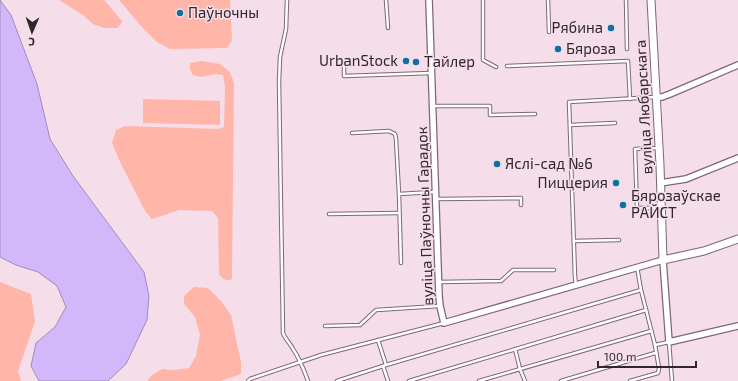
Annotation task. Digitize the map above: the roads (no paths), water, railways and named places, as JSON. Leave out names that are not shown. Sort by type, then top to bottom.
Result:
[{"type":"street","name":"вуліца Паўночны Гарадок","points":[[429,0],[438,282],[440,306],[444,323],[663,260]]},
{"type":"street","name":"вуліца Любарскага","points":[[651,0],[663,260]]},
{"type":"street","points":[[656,97],[662,97],[670,94],[738,65]]},
{"type":"street","points":[[660,183],[686,179],[738,158]]},
{"type":"street","points":[[738,239],[704,251],[663,260],[669,342],[738,326]]},
{"type":"lane","points":[[286,0],[286,29],[280,57],[279,82],[283,333],[301,362],[308,381]]},
{"type":"lane","points":[[386,0],[388,28]]},
{"type":"lane","points":[[483,0],[483,60],[496,68]]},
{"type":"lane","points":[[548,0],[549,32]]},
{"type":"lane","points":[[626,0],[627,50]]},
{"type":"lane","points":[[507,66],[628,61],[630,99]]},
{"type":"lane","points":[[344,64],[344,76],[431,73]]},
{"type":"lane","points":[[576,285],[569,102],[656,97]]},
{"type":"lane","points":[[432,106],[490,106],[490,115],[535,114]]},
{"type":"lane","points":[[570,125],[615,123]]},
{"type":"lane","points":[[352,133],[389,131],[395,134],[399,194],[401,263]]},
{"type":"lane","points":[[659,148],[635,149],[637,208],[661,208]]},
{"type":"lane","points":[[399,194],[436,192]]},
{"type":"lane","points":[[436,199],[521,198],[521,205]]},
{"type":"lane","points":[[329,214],[399,212]]},
{"type":"lane","points":[[574,241],[619,240]]},
{"type":"lane","points":[[630,381],[658,373],[659,368],[655,353],[655,345],[636,267]]},
{"type":"lane","points":[[438,282],[501,282],[513,270],[554,270]]},
{"type":"lane","points":[[337,381],[641,290]]},
{"type":"lane","points":[[325,326],[360,325],[376,310],[440,306]]},
{"type":"lane","points":[[409,381],[646,310]]},
{"type":"lane","points":[[248,381],[250,379],[321,355],[444,323]]},
{"type":"lane","points":[[479,381],[651,331]]},
{"type":"lane","points":[[378,340],[388,381]]},
{"type":"lane","points":[[655,345],[669,342],[672,381]]},
{"type":"lane","points":[[515,349],[525,381]]},
{"type":"lane","points":[[561,381],[655,353]]},
{"type":"place","name":"Паўночны","points":[[180,13]]},
{"type":"place","name":"Рябина","points":[[611,28]]},
{"type":"place","name":"Бяроза","points":[[558,49]]},
{"type":"place","name":"UrbanStock","points":[[406,61]]},
{"type":"place","name":"Тайлер","points":[[416,62]]},
{"type":"place","name":"Яслі-сад №6","points":[[497,164]]},
{"type":"place","name":"Пиццерия","points":[[616,183]]},
{"type":"place","name":"Бярозаўскае РАЙСТ","points":[[623,205]]}]
